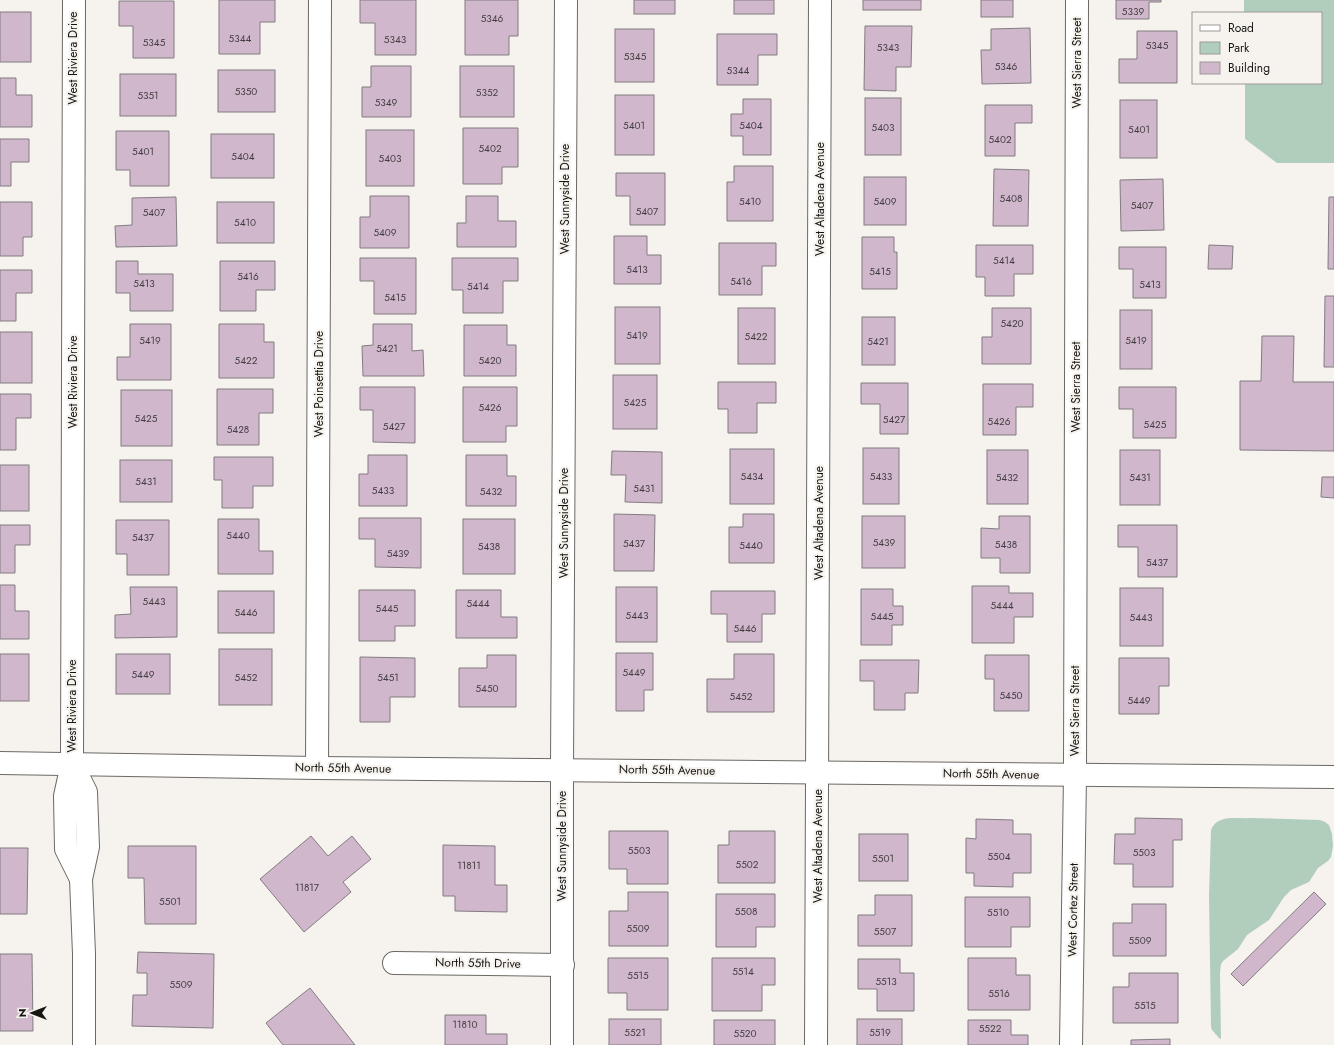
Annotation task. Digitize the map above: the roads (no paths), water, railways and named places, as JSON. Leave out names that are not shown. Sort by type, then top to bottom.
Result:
[{"type":"street","name":"West Riviera Drive","points":[[74,0],[72,764],[86,792],[88,847],[81,879],[84,954],[84,1045]]},
{"type":"street","name":"West Poinsettia Drive","points":[[317,768],[320,0]]},
{"type":"street","name":"West Sunnyside Drive","points":[[562,1045],[566,0]]},
{"type":"street","name":"West Altadena Avenue","points":[[816,1045],[820,0]]},
{"type":"street","name":"West Sierra Street","points":[[1075,774],[1077,0]]},
{"type":"street","name":"North 55th Avenue","points":[[0,763],[317,768],[1334,777]]},
{"type":"street","name":"West Cortez Street","points":[[1070,1045],[1075,774]]},
{"type":"street","name":"North 55th Drive","points":[[394,963],[563,964]]}]
